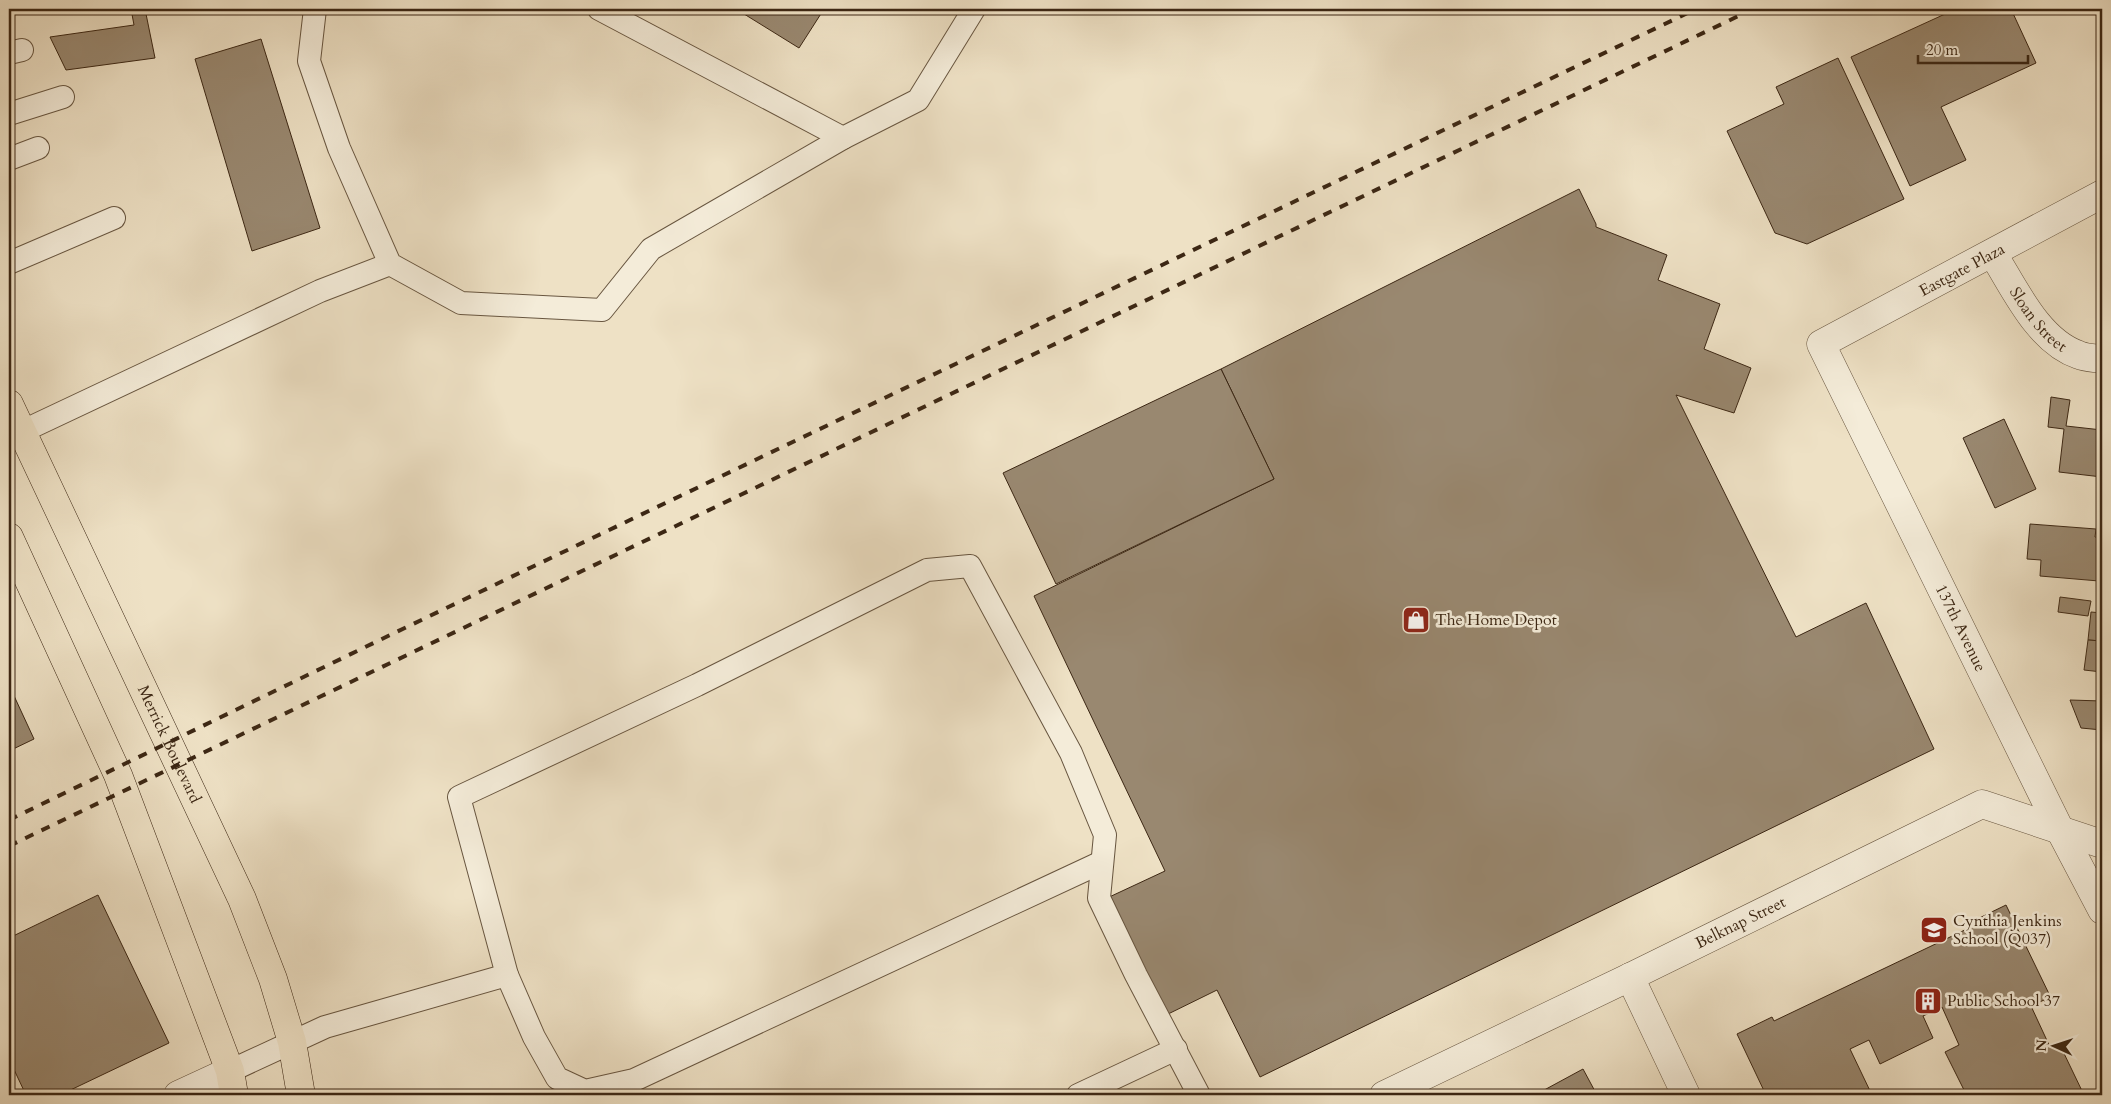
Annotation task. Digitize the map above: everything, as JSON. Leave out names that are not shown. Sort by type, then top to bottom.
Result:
[{"type":"main road","name":"Merrick Boulevard","points":[[9,404],[15,435],[242,900],[272,978],[292,1042],[301,1095]]},
{"type":"main road","points":[[9,537],[118,775],[232,1083]]},
{"type":"street","name":"Eastgate Plaza","points":[[1821,344],[1993,254],[2102,194]]},
{"type":"street","name":"Sloan Street","points":[[1993,254],[2037,325],[2060,346],[2080,356],[2102,359]]},
{"type":"street","name":"137th Avenue","points":[[1821,344],[2061,832],[2102,910]]},
{"type":"street","name":"Belknap Street","points":[[1384,1095],[1630,977],[1982,804],[2061,832],[2102,844]]},
{"type":"street","points":[[1630,977],[1686,1095]]},
{"type":"street","points":[[178,1095],[232,1083]]},
{"type":"lane","points":[[315,9],[309,61],[339,148],[390,264],[461,303],[602,310],[651,249],[843,138],[918,100],[974,9]]},
{"type":"lane","points":[[599,9],[843,138]]},
{"type":"lane","points":[[9,114],[63,97]]},
{"type":"lane","points":[[9,159],[38,148]]},
{"type":"lane","points":[[9,263],[114,218]]},
{"type":"lane","points":[[15,435],[320,291],[390,264]]},
{"type":"lane","points":[[1102,862],[634,1080],[585,1091],[555,1087],[507,975],[459,797],[697,685],[927,570],[970,566],[1072,753],[1105,834],[1100,898],[1136,975],[1199,1095]]},
{"type":"lane","points":[[232,1083],[292,1042],[325,1027],[507,975]]},
{"type":"lane","points":[[1078,1095],[1176,1049]]},
{"type":"building","points":[[131,9],[145,9],[155,58],[66,70],[50,37],[134,25]]},
{"type":"building","points":[[736,9],[824,9],[799,48]]},
{"type":"building","points":[[1956,9],[2011,9],[2036,63],[1941,107],[1966,160],[1910,186],[1851,57]]},
{"type":"building","points":[[261,39],[320,228],[252,251],[195,59]]},
{"type":"building","points":[[1838,58],[1904,199],[1807,244],[1775,233],[1727,131],[1784,104],[1776,87]]},
{"type":"building","name":"The Home Depot","points":[[1579,189],[1596,227],[1667,255],[1658,280],[1720,304],[1704,349],[1751,368],[1734,413],[1676,395],[1796,637],[1866,603],[1934,749],[1260,1077],[1217,990],[1162,1017],[1105,899],[1165,871],[1034,596],[1274,479],[1221,369]]},
{"type":"building","points":[[1221,369],[1274,479],[1056,584],[1003,473]]},
{"type":"building","points":[[2051,397],[2070,400],[2066,426],[2102,430],[2102,477],[2059,472],[2064,429],[2048,427]]},
{"type":"building","points":[[2004,419],[2036,489],[1995,508],[1963,438]]},
{"type":"building","points":[[2030,524],[2096,529],[2095,537],[2102,538],[2099,581],[2040,576],[2041,560],[2027,559]]},
{"type":"building","points":[[2060,597],[2091,601],[2088,616],[2058,612]]},
{"type":"building","points":[[2091,612],[2102,613],[2102,641],[2088,640]]},
{"type":"building","points":[[2088,640],[2102,641],[2102,672],[2084,670]]},
{"type":"building","points":[[9,685],[34,739],[9,751]]},
{"type":"building","points":[[2070,700],[2102,701],[2102,730],[2081,728]]},
{"type":"building","points":[[98,895],[169,1043],[60,1095],[26,1095],[9,1059],[9,938]]},
{"type":"building","name":"Public School 37","points":[[2006,905],[2052,1000],[2046,1003],[2044,1000],[2031,1006],[2050,1047],[2059,1043],[2084,1095],[1953,1095],[1964,1090],[1945,1052],[1959,1045],[1942,1007],[1923,1016],[1933,1038],[1880,1064],[1869,1040],[1850,1049],[1872,1095],[1766,1095],[1737,1034],[1772,1017],[1774,1021],[1969,928],[1967,924]]},
{"type":"building","points":[[1583,1069],[1597,1095],[1535,1095]]},
{"type":"railway","points":[[9,820],[388,636],[1696,9]]},
{"type":"railway","points":[[9,846],[1753,9]]},
{"type":"place","name":"The Home Depot","points":[[1416,620]]},
{"type":"place","name":"Cynthia Jenkins School (Q037)","points":[[1934,930]]},
{"type":"place","name":"Public School 37","points":[[1928,1001]]}]
